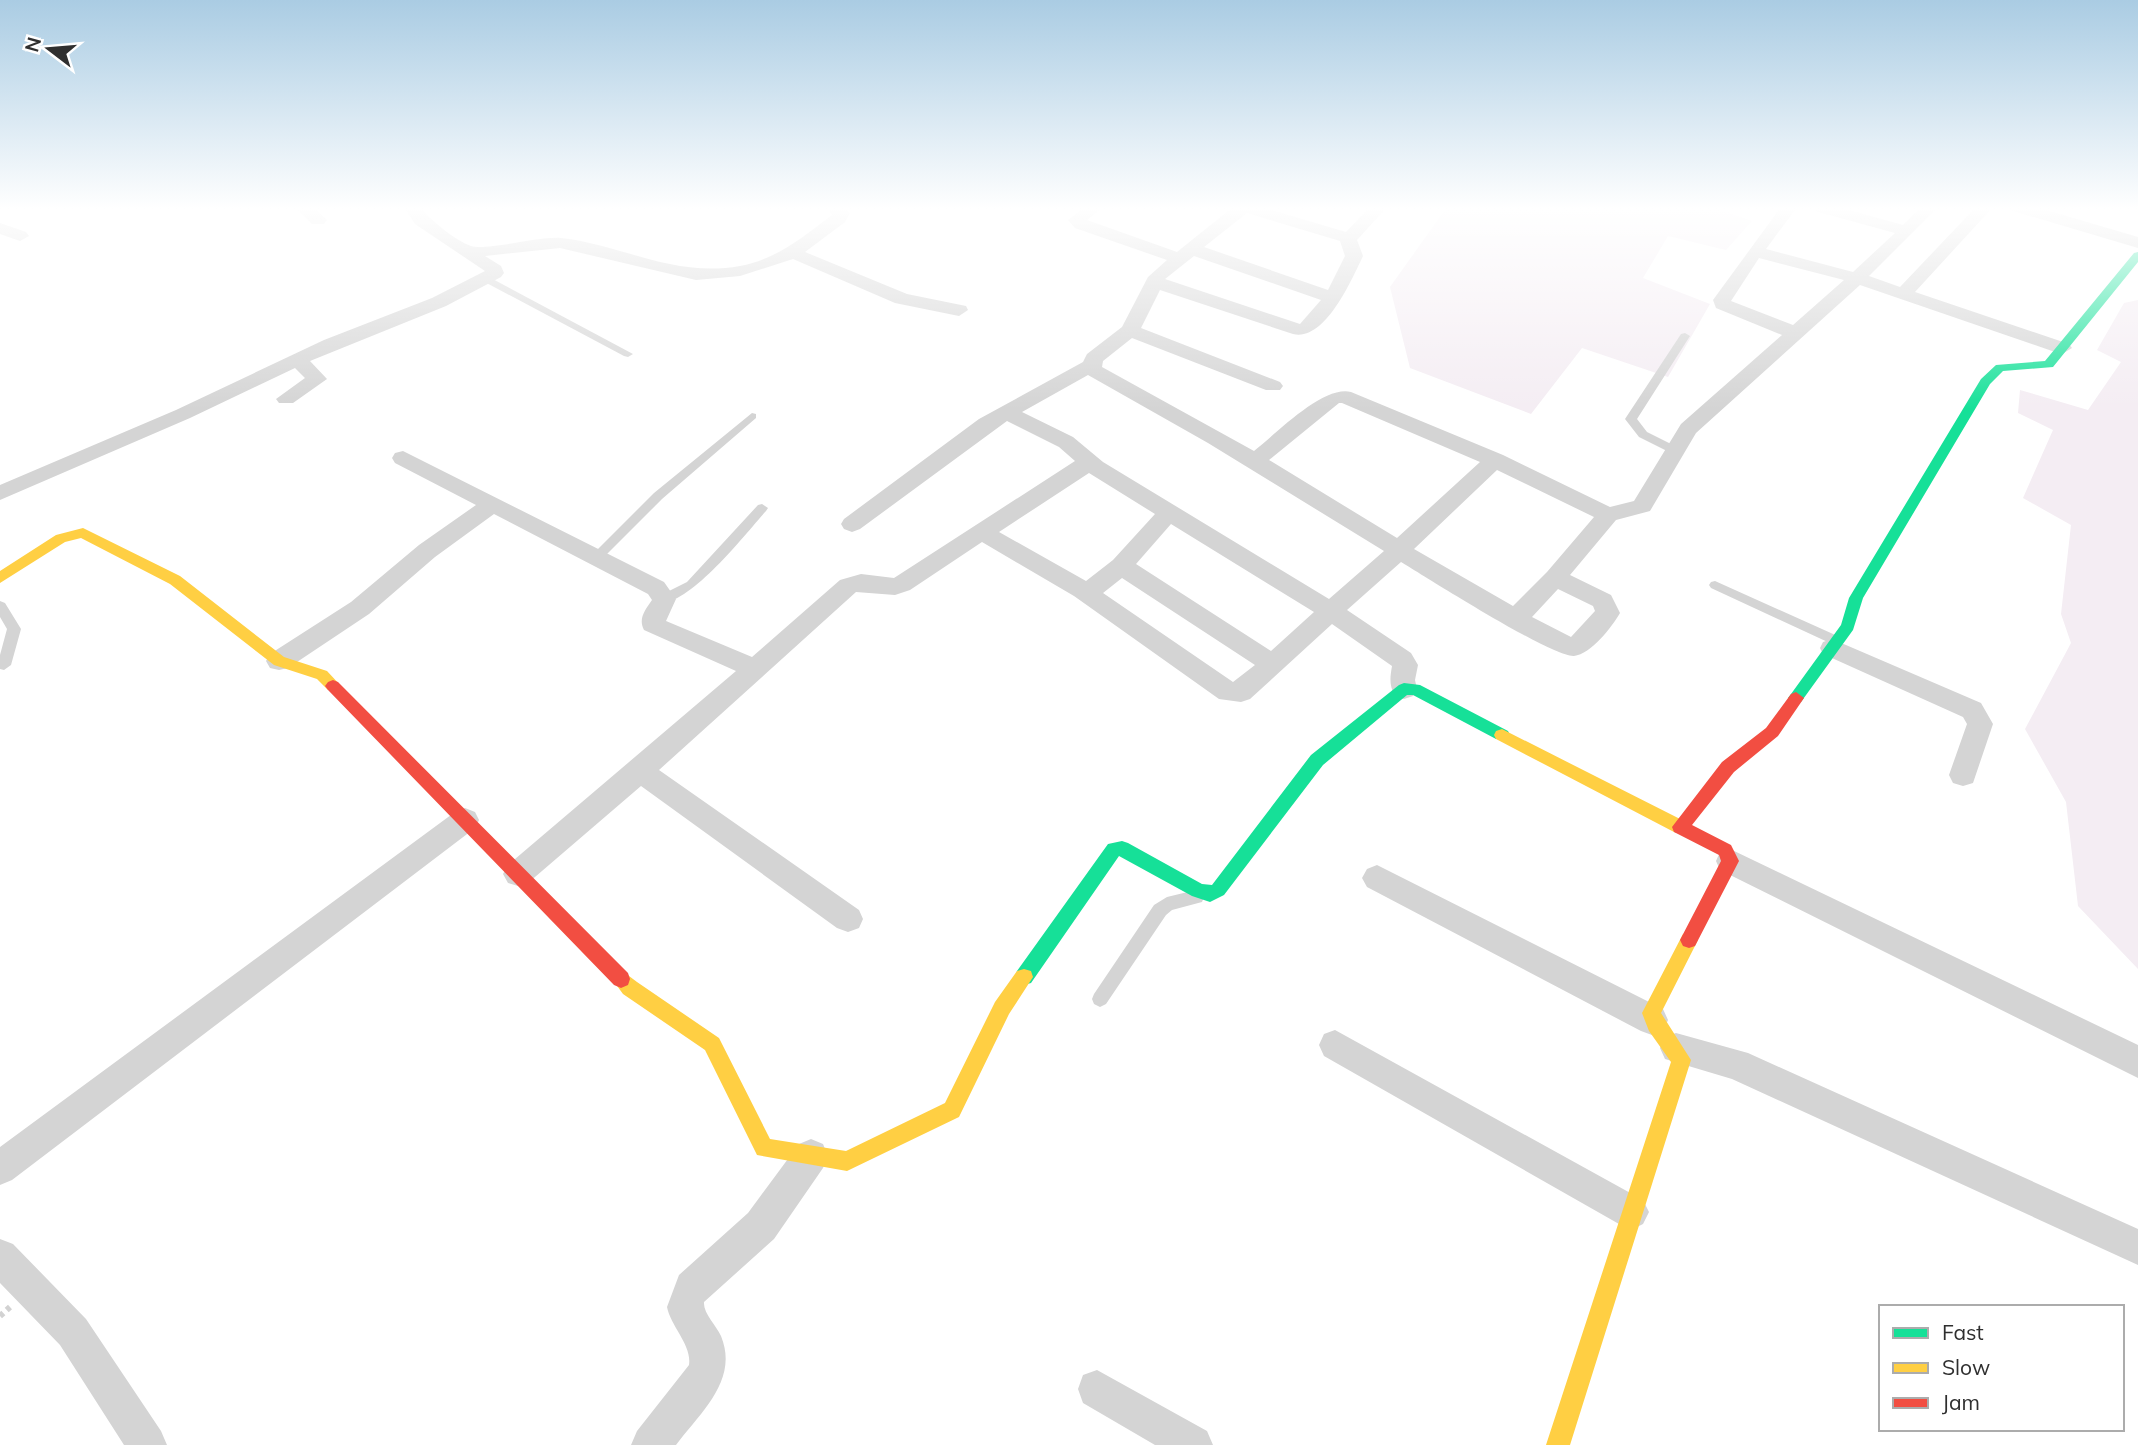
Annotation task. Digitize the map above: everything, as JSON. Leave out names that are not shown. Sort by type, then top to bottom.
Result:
[{"type":"street","points":[[0,493],[183,414],[298,360],[439,302],[490,274]]},
{"type":"street","points":[[692,274],[710,274]]},
{"type":"street","points":[[846,274],[916,303],[959,310]]},
{"type":"street","points":[[852,524],[1005,412],[1091,365],[1094,358],[1130,330],[1155,282],[1163,274]]},
{"type":"street","points":[[1254,274],[1333,298]]},
{"type":"street","points":[[1155,282],[1300,330],[1306,328],[1333,298],[1345,274]]},
{"type":"street","points":[[1740,274],[1722,300],[1723,304],[1795,333]]},
{"type":"street","points":[[1843,274],[2062,348]]},
{"type":"street","points":[[1515,619],[1555,578],[1608,515],[1642,506],[1688,429],[1861,274]]},
{"type":"street","points":[[1903,294],[1921,274]]},
{"type":"street","points":[[1681,827],[1728,767],[1772,732],[1848,625],[1856,598],[1985,382],[2000,368],[2049,364],[2122,274]]},
{"type":"street","points":[[1130,330],[1273,386]]},
{"type":"street","points":[[286,399],[317,379],[298,360]]},
{"type":"street","points":[[1091,365],[1093,370],[1255,461],[1398,551],[1515,619],[1576,647],[1608,613],[1603,601],[1555,578]]},
{"type":"street","points":[[1255,461],[1332,399],[1344,396],[1494,460],[1608,515]]},
{"type":"street","points":[[1005,412],[1066,442],[1095,467],[1331,611],[1402,660],[1405,665],[1402,680],[1404,689]]},
{"type":"street","points":[[403,458],[656,588],[664,600],[654,616],[653,624],[755,669]]},
{"type":"street","points":[[982,532],[1087,593],[1228,692],[1241,692],[1398,551],[1494,460]]},
{"type":"street","points":[[518,874],[855,582],[896,587],[1077,469],[1085,465],[1095,467]]},
{"type":"street","points":[[279,661],[354,612],[427,551],[493,504]]},
{"type":"street","points":[[1087,593],[1121,566],[1169,512]]},
{"type":"street","points":[[0,578],[61,538],[83,533],[175,580],[279,661],[322,675],[631,988],[712,1044],[764,1148],[847,1161],[952,1110],[1002,1007],[1114,849],[1122,848],[1198,891],[1210,894],[1218,890],[1317,760],[1404,689],[1415,689],[1725,850],[1730,861],[2138,1062]]},
{"type":"street","points":[[1121,566],[1272,664]]},
{"type":"street","points":[[1834,644],[1972,710],[1980,724],[1964,775]]},
{"type":"street","points":[[640,771],[848,919]]},
{"type":"street","points":[[0,1168],[465,820]]},
{"type":"street","points":[[1652,1020],[1651,1013],[1730,861]]},
{"type":"street","points":[[1377,878],[1652,1020],[1676,1048],[1681,1060],[1559,1434],[1559,1445]]},
{"type":"street","points":[[1335,1045],[1631,1212]]},
{"type":"street","points":[[1676,1048],[1736,1064],[2138,1247]]},
{"type":"street","points":[[651,1445],[705,1375],[710,1363],[710,1350],[685,1311],[686,1298],[696,1284],[761,1226],[811,1156]]},
{"type":"street","points":[[0,1257],[73,1332],[147,1445]]},
{"type":"street","points":[[1097,1389],[1193,1445]]},
{"type":"lane","points":[[484,278],[628,354]]},
{"type":"lane","points":[[1675,451],[1639,432],[1631,419],[1685,336]]},
{"type":"lane","points":[[596,558],[658,496],[752,416]]},
{"type":"lane","points":[[664,600],[691,585],[762,508]]},
{"type":"lane","points":[[1715,585],[1834,644]]},
{"type":"lane","points":[[0,606],[13,623],[14,629],[4,665]]},
{"type":"lane","points":[[1100,999],[1160,910],[1167,904],[1210,894]]},
{"type":"shaded area","points":[[1399,274],[1645,274],[1643,278],[1710,304],[1668,377],[1582,348],[1531,414],[1410,368],[1390,287]]},
{"type":"shaded area","points":[[2138,300],[2138,969],[2078,906],[2066,802],[2025,729],[2071,643],[2061,614],[2071,525],[2023,498],[2053,430],[2018,413],[2020,390],[2088,410],[2121,362],[2097,350],[2124,303]]},
{"type":"traffic: fast","points":[[1796,698],[1848,626],[1856,598],[1985,382],[2000,368],[2049,364],[2122,274]]},
{"type":"traffic: fast","points":[[1024,977],[1114,849],[1122,848],[1198,891],[1210,894],[1218,890],[1317,760],[1404,689],[1415,689],[1502,735]]},
{"type":"traffic: slow","points":[[0,578],[61,538],[83,533],[175,580],[279,661],[322,675],[333,686]]},
{"type":"traffic: slow","points":[[1502,735],[1680,827]]},
{"type":"traffic: slow","points":[[1558,1445],[1681,1060],[1656,1025],[1651,1013],[1689,940]]},
{"type":"traffic: slow","points":[[621,979],[712,1044],[764,1148],[847,1161],[952,1110],[1002,1008],[1024,977]]},
{"type":"traffic: jam","points":[[333,686],[621,979]]},
{"type":"traffic: jam","points":[[1689,940],[1730,861],[1725,850],[1680,827],[1728,767],[1772,732],[1796,698]]}]
